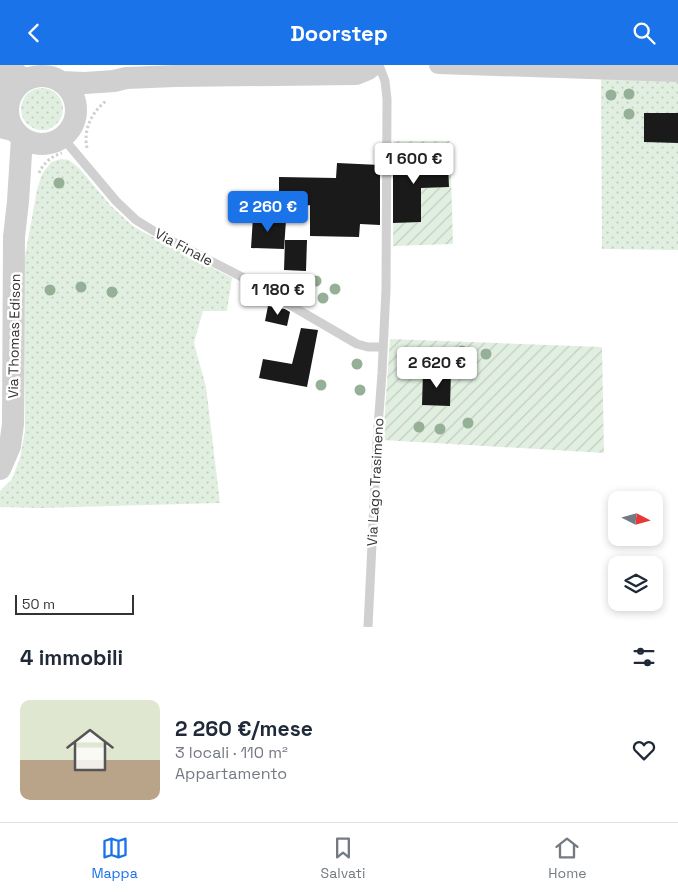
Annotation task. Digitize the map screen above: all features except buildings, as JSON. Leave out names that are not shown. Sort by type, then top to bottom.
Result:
[{"type":"street","points":[[6,65],[9,122],[30,143],[59,145],[71,129],[75,118],[74,98],[69,89],[62,82],[52,77],[24,77],[17,73],[12,65]]},
{"type":"street","points":[[62,82],[85,83],[114,81],[126,78],[175,76],[356,74],[373,65]]},
{"type":"street","points":[[438,65],[678,73]]},
{"type":"street","points":[[9,122],[14,89],[32,77]]},
{"type":"street","points":[[75,118],[90,101],[114,81]]},
{"type":"street","name":"Via Thomas Edison","points":[[0,469],[10,446],[13,424],[14,237],[18,201],[9,122]]},
{"type":"street","name":"Via Thomas Edison","points":[[18,201],[39,160],[59,145]]},
{"type":"lane","name":"Via Lago Trasimeno","points":[[368,627],[376,441],[384,347],[387,248],[386,90],[379,65]]},
{"type":"lane","name":"Via Finale","points":[[59,145],[136,220],[162,236],[242,277],[358,344],[384,347]]},
{"type":"path","points":[[38,176],[41,169],[56,155],[59,145]]},
{"type":"green space","points":[[601,77],[678,79],[678,250],[602,249]]},
{"type":"green space","points":[[42,88],[57,94],[63,109],[57,124],[42,130],[27,124],[21,109],[27,94]]},
{"type":"green space","points":[[394,141],[450,141],[453,244],[393,246]]},
{"type":"green space","points":[[61,159],[69,160],[79,168],[111,206],[134,227],[232,278],[227,311],[203,311],[194,343],[206,387],[220,503],[40,508],[0,507],[0,491],[12,479],[20,458],[25,431],[23,267],[37,190],[42,174],[51,162]]},
{"type":"green space","points":[[390,339],[602,347],[604,453],[383,440]]}]
